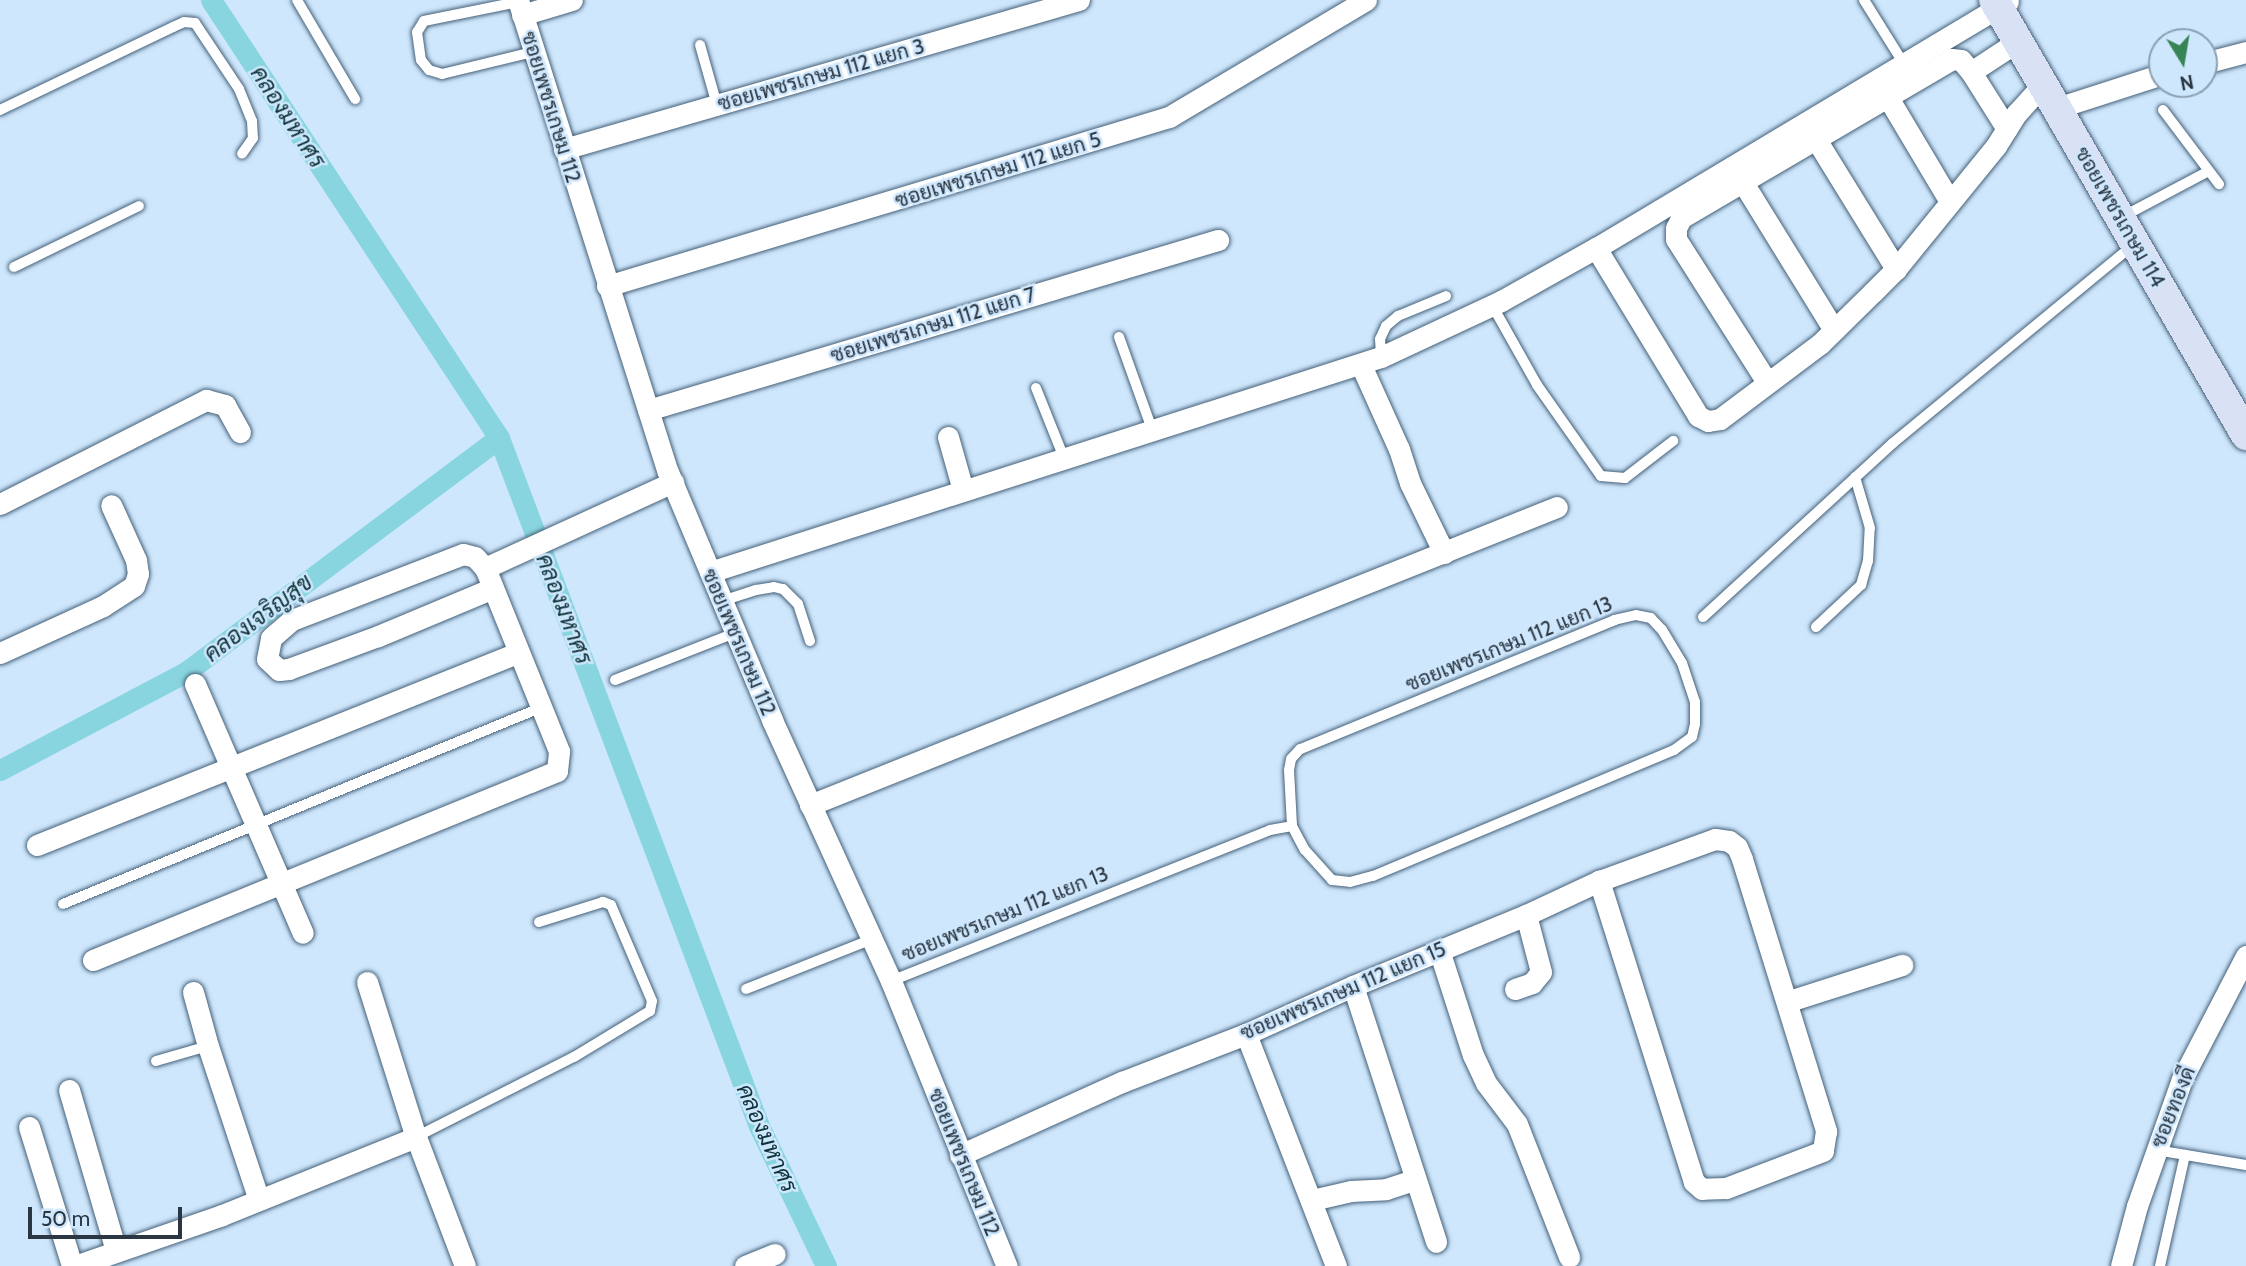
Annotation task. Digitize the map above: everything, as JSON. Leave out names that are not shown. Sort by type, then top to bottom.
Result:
[{"type":"street","points":[[519,6],[572,0]]},
{"type":"street","name":"ซอยเพชรเกษม 112 แยก 3","points":[[564,149],[1079,0]]},
{"type":"street","name":"ซอยเพชรเกษม 112 แยก 5","points":[[607,286],[1170,117],[1366,0]]},
{"type":"street","points":[[1767,382],[1676,239],[1681,218],[1742,181],[1904,64],[2000,2]]},
{"type":"street","name":"ซอยเพชรเกษม 114","points":[[2000,2],[2018,41],[2246,435]]},
{"type":"street","name":"ซอยเพชรเกษม 112","points":[[519,6],[607,286],[673,482],[810,804],[891,981],[1007,1266]]},
{"type":"street","points":[[1971,72],[2018,41]]},
{"type":"street","points":[[2218,59],[2246,52]]},
{"type":"street","points":[[710,572],[1371,361],[1492,305],[1810,131],[1887,96],[1952,59],[1961,60],[1971,72],[2007,128]]},
{"type":"street","points":[[1595,248],[1698,416],[1708,421],[1720,419],[1834,330],[1896,269],[2007,128],[2050,96],[2148,77]]},
{"type":"street","points":[[1887,96],[1949,200]]},
{"type":"street","points":[[1810,131],[1896,269]]},
{"type":"street","points":[[1742,181],[1834,330]]},
{"type":"street","name":"ซอยเพชรเกษม 112 แยก 7","points":[[648,410],[1218,240]]},
{"type":"street","points":[[1371,361],[1410,483],[1444,553]]},
{"type":"street","points":[[0,504],[206,400],[225,405],[240,432]]},
{"type":"street","points":[[948,437],[963,490]]},
{"type":"street","points":[[493,588],[378,636],[289,669],[279,670],[267,659],[271,638],[292,620],[463,554],[493,565],[673,482]]},
{"type":"street","points":[[0,653],[103,606],[134,586],[138,574],[136,560],[111,505]]},
{"type":"street","points":[[810,804],[1557,507]]},
{"type":"street","points":[[93,960],[557,771],[559,751],[517,653],[493,588],[493,565]]},
{"type":"street","points":[[37,845],[517,653]]},
{"type":"street","points":[[195,684],[303,933]]},
{"type":"street","name":"ซอยเพชรเกษม 112 แยก 15","points":[[960,1155],[1122,1082],[1246,1034],[1353,986],[1526,915],[1598,881],[1715,839],[1730,841],[1737,847],[1788,1001]]},
{"type":"street","points":[[1598,881],[1636,989],[1684,1154],[1694,1182],[1702,1189],[1726,1188],[1823,1151],[1826,1131],[1788,1001],[1902,964]]},
{"type":"street","points":[[1515,989],[1532,984],[1541,972],[1526,915]]},
{"type":"street","points":[[1439,950],[1473,1055],[1486,1083],[1517,1124],[1569,1257]]},
{"type":"street","name":"ซอยทองดี","points":[[2121,1266],[2155,1150],[2182,1079],[2246,956]]},
{"type":"street","points":[[367,982],[415,1137],[465,1266]]},
{"type":"street","points":[[1353,986],[1413,1180],[1436,1242]]},
{"type":"street","points":[[193,992],[259,1200]]},
{"type":"street","points":[[1246,1034],[1336,1266]]},
{"type":"street","points":[[69,1090],[116,1251]]},
{"type":"street","points":[[29,1127],[73,1266],[259,1200],[415,1137]]},
{"type":"street","points":[[1312,1200],[1351,1191],[1386,1189],[1413,1180]]},
{"type":"street","points":[[746,1266],[775,1254]]},
{"type":"lane","points":[[297,0],[355,99]]},
{"type":"lane","points":[[1864,0],[1904,64]]},
{"type":"lane","points":[[519,6],[424,21],[417,32],[421,60],[429,70],[442,74],[533,52]]},
{"type":"lane","points":[[0,110],[184,22],[194,23],[239,89],[252,121],[253,138],[242,154]]},
{"type":"lane","points":[[700,45],[717,105]]},
{"type":"lane","points":[[2163,110],[2219,184]]},
{"type":"lane","points":[[1703,617],[2128,231],[2209,171]]},
{"type":"lane","points":[[14,267],[139,206]]},
{"type":"lane","points":[[1371,361],[1386,326],[1398,316],[1446,296]]},
{"type":"lane","points":[[1492,305],[1537,385],[1601,476],[1625,478],[1673,441]]},
{"type":"lane","points":[[1119,337],[1152,429]]},
{"type":"lane","points":[[1035,388],[1064,458]]},
{"type":"lane","points":[[1816,627],[1861,585],[1868,561],[1870,528],[1855,477]]},
{"type":"lane","points":[[722,601],[756,590],[774,587],[783,589],[798,604],[810,642]]},
{"type":"lane","name":"ซอยเพชรเกษม 112 แยก 13","points":[[1636,615],[1651,618],[1662,630],[1682,663],[1695,702],[1692,737],[1674,750],[1635,768],[1373,876],[1350,882],[1332,880],[1320,870],[1292,826],[1289,770],[1292,759],[1300,750],[1615,620],[1636,615]]},
{"type":"lane","points":[[615,680],[736,633]]},
{"type":"lane","points":[[62,904],[540,708]]},
{"type":"lane","name":"ซอยเพชรเกษม 112 แยก 13","points":[[891,981],[1270,830],[1292,826]]},
{"type":"lane","points":[[415,1137],[502,1091],[574,1058],[650,1011],[652,1001],[611,905],[603,902],[539,922]]},
{"type":"lane","points":[[746,989],[872,939]]},
{"type":"lane","points":[[156,1062],[208,1046]]},
{"type":"lane","points":[[2155,1150],[2246,1165]]},
{"type":"lane","points":[[2160,1266],[2185,1155]]},
{"type":"waterway","name":"คลองมหาศร","points":[[211,0],[499,438],[759,1126],[826,1266]]},
{"type":"waterway","name":"คลองเจริญสุข","points":[[0,770],[186,672],[499,438]]}]
